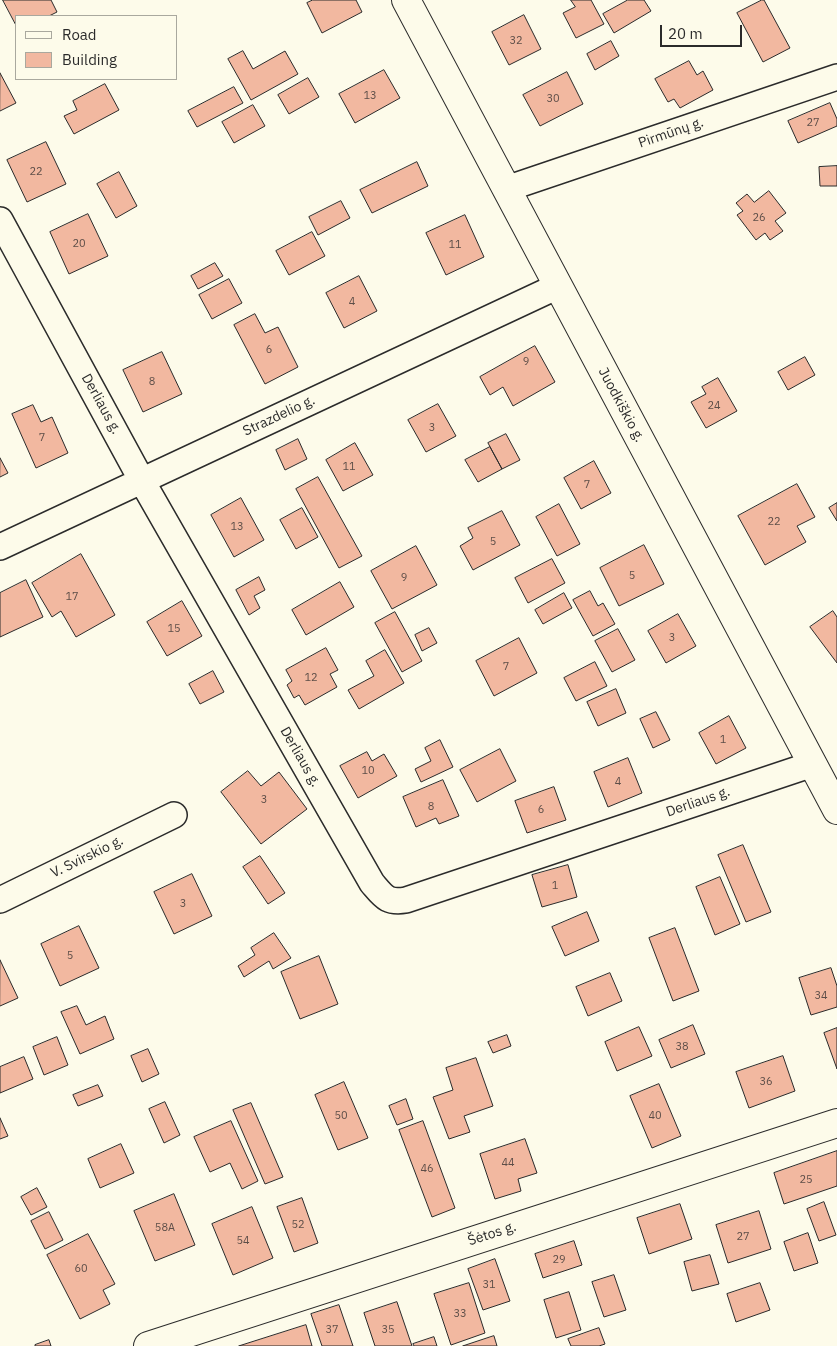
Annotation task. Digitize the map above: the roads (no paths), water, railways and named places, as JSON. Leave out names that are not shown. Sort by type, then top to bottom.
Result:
[{"type":"street","name":"Juodkiškio g.","points":[[406,0],[837,810]]},
{"type":"street","name":"Pirmūnų g.","points":[[506,189],[837,77]]},
{"type":"street","name":"Derliaus g.","points":[[0,220],[142,480],[372,883],[384,897],[394,902],[406,900],[812,764]]},
{"type":"street","name":"Strazdelio g.","points":[[0,547],[558,286]]},
{"type":"street","name":"V. Svirskio g.","points":[[0,900],[174,815]]},
{"type":"street","name":"Šėtos g.","points":[[148,1346],[837,1123]]}]
